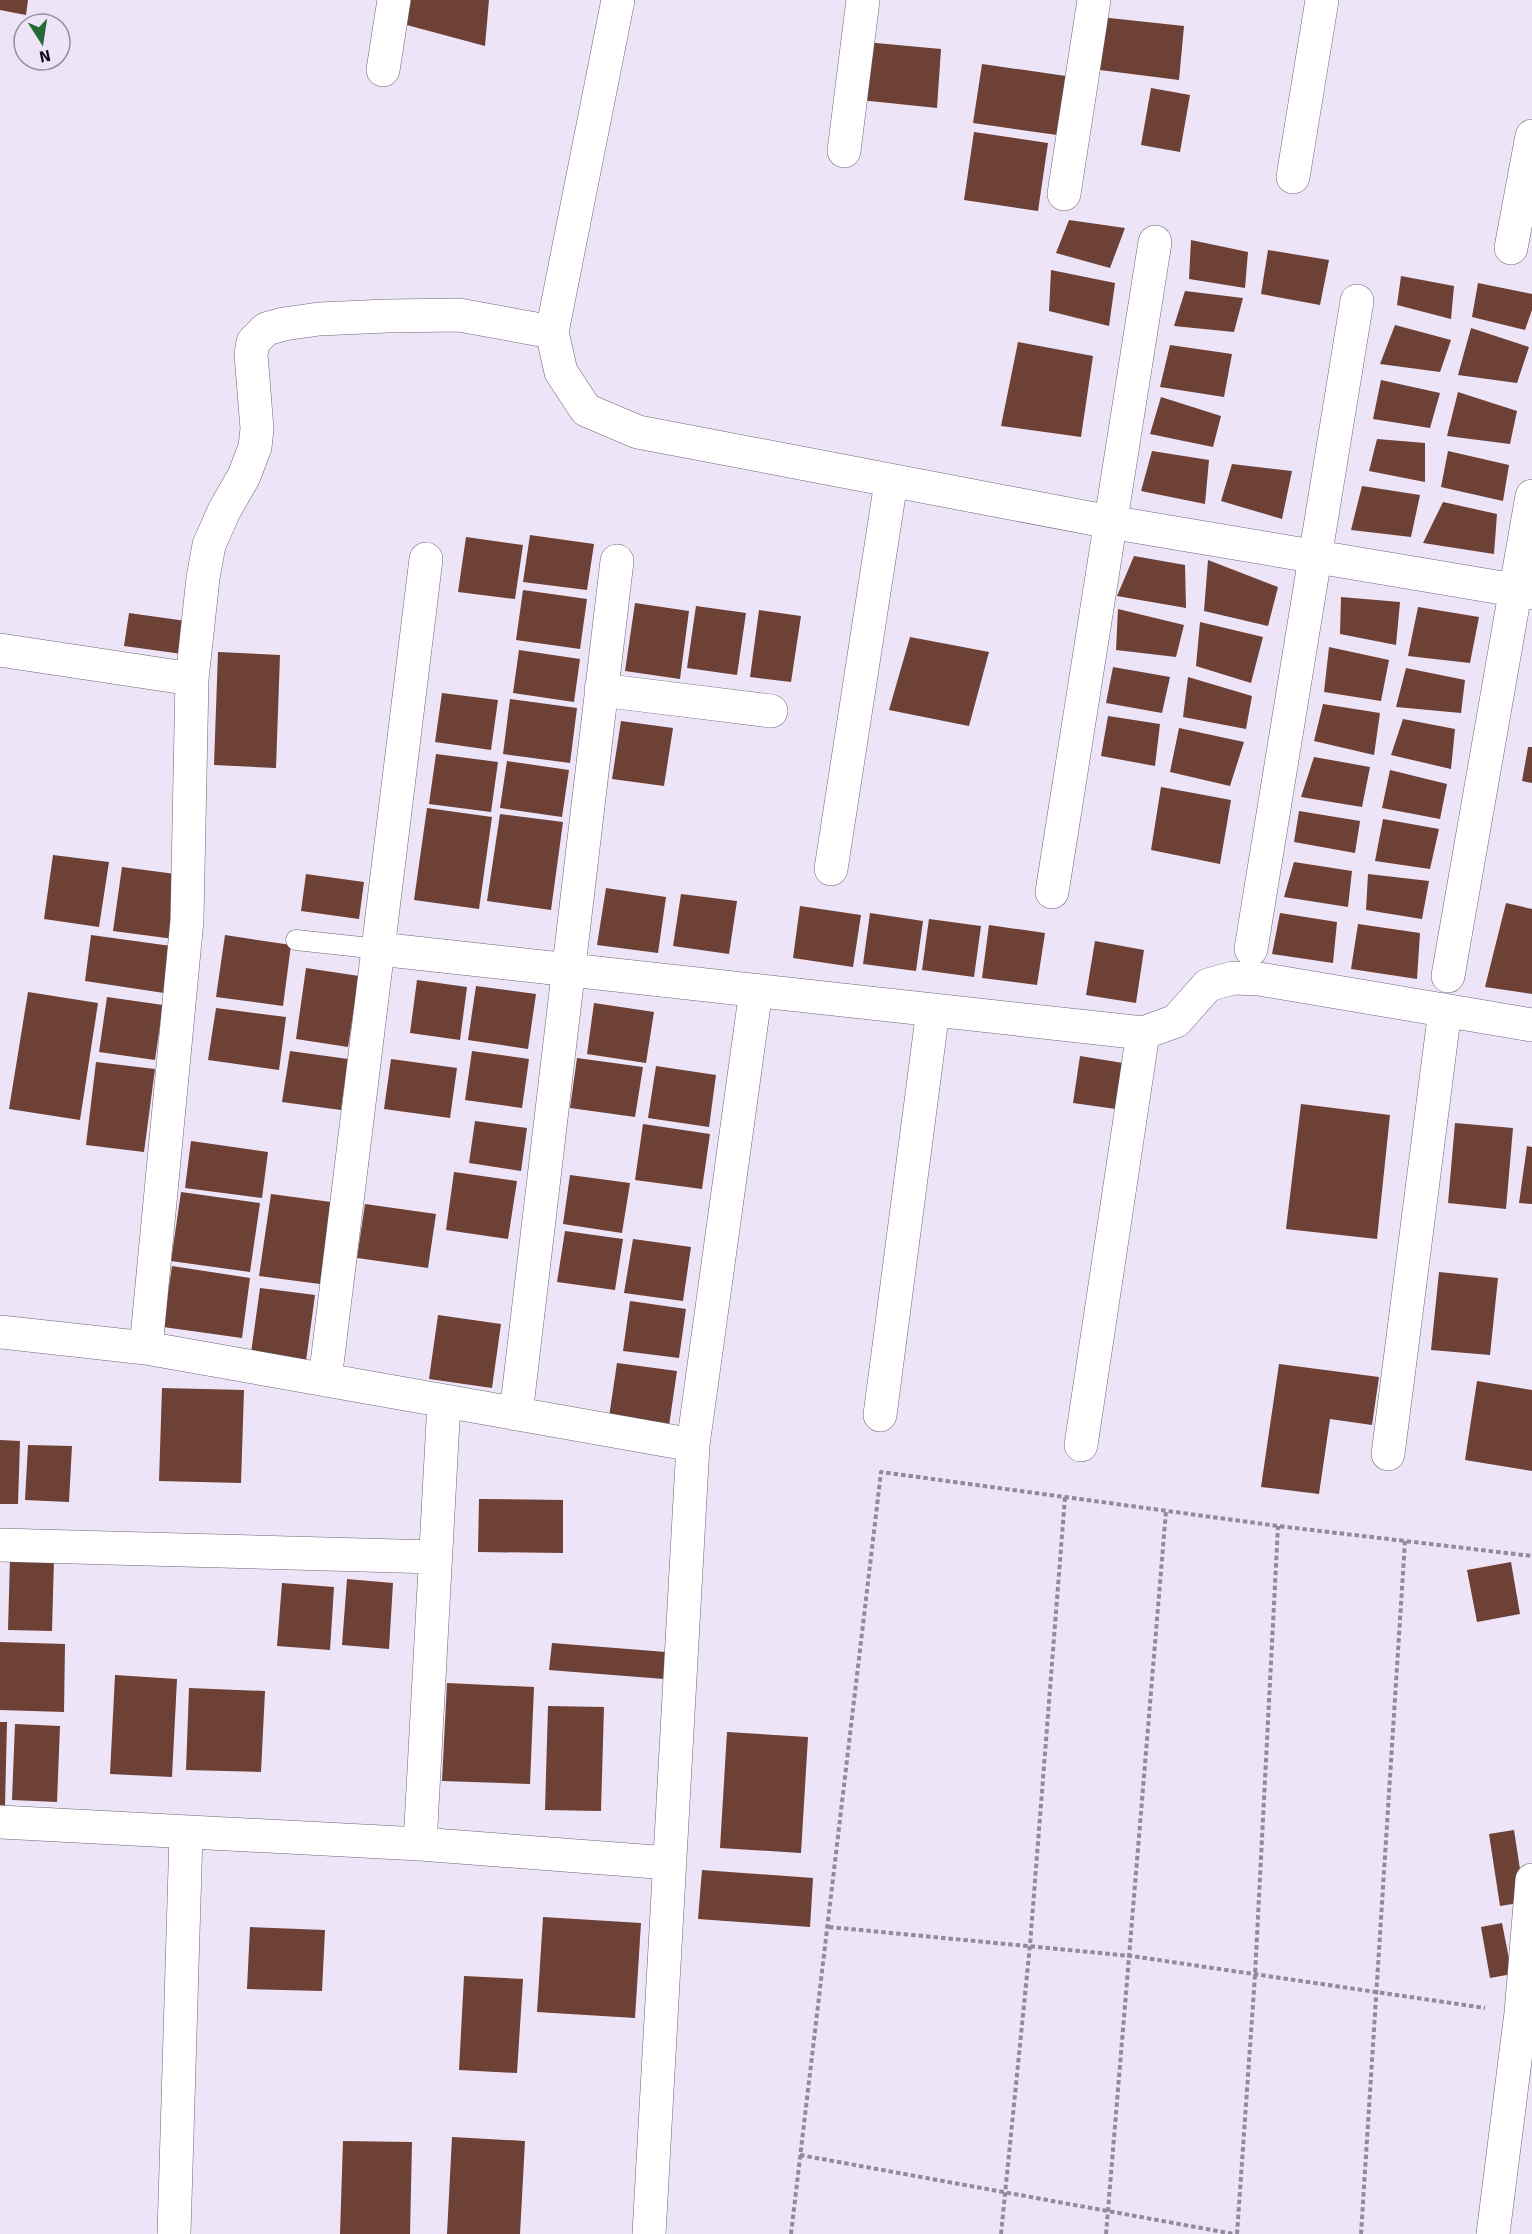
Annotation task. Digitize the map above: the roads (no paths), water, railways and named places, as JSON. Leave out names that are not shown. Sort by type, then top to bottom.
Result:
[{"type":"street","points":[[383,70],[394,0]]},
{"type":"street","points":[[618,0],[552,332],[561,372],[586,410],[638,432],[891,482],[1314,558],[1523,591]]},
{"type":"street","points":[[844,151],[863,0]]},
{"type":"street","points":[[1064,194],[1094,0]]},
{"type":"street","points":[[1293,177],[1322,0]]},
{"type":"street","points":[[1511,248],[1532,135]]},
{"type":"street","points":[[1052,892],[1155,242]]},
{"type":"street","points":[[1251,949],[1357,301]]},
{"type":"street","points":[[146,1348],[187,920],[192,679],[209,545],[255,447],[257,429],[251,354],[253,342],[266,329],[319,319],[459,315],[552,332]]},
{"type":"street","points":[[831,869],[891,482]]},
{"type":"street","points":[[1448,976],[1523,591],[1532,496]]},
{"type":"street","points":[[325,1380],[426,559]]},
{"type":"street","points":[[516,1414],[616,561]]},
{"type":"street","points":[[0,650],[192,679]]},
{"type":"street","points":[[602,690],[771,711]]},
{"type":"street","points":[[379,949],[1143,1033],[1176,1021],[1208,985],[1233,978],[1259,979],[1532,1025]]},
{"type":"street","points":[[649,2234],[693,1445],[756,990]]},
{"type":"street","points":[[880,1415],[933,1010]]},
{"type":"street","points":[[1388,1454],[1445,1010]]},
{"type":"street","points":[[1081,1445],[1143,1033]]},
{"type":"street","points":[[0,1332],[146,1348],[693,1445]]},
{"type":"street","points":[[420,1845],[444,1402]]},
{"type":"street","points":[[0,1545],[435,1557]]},
{"type":"street","points":[[0,1822],[186,1834],[420,1845],[669,1863]]},
{"type":"street","points":[[174,2234],[186,1834]]},
{"type":"street","points":[[1493,2234],[1521,2013],[1532,1880]]},
{"type":"lane","points":[[296,940],[379,949]]}]
